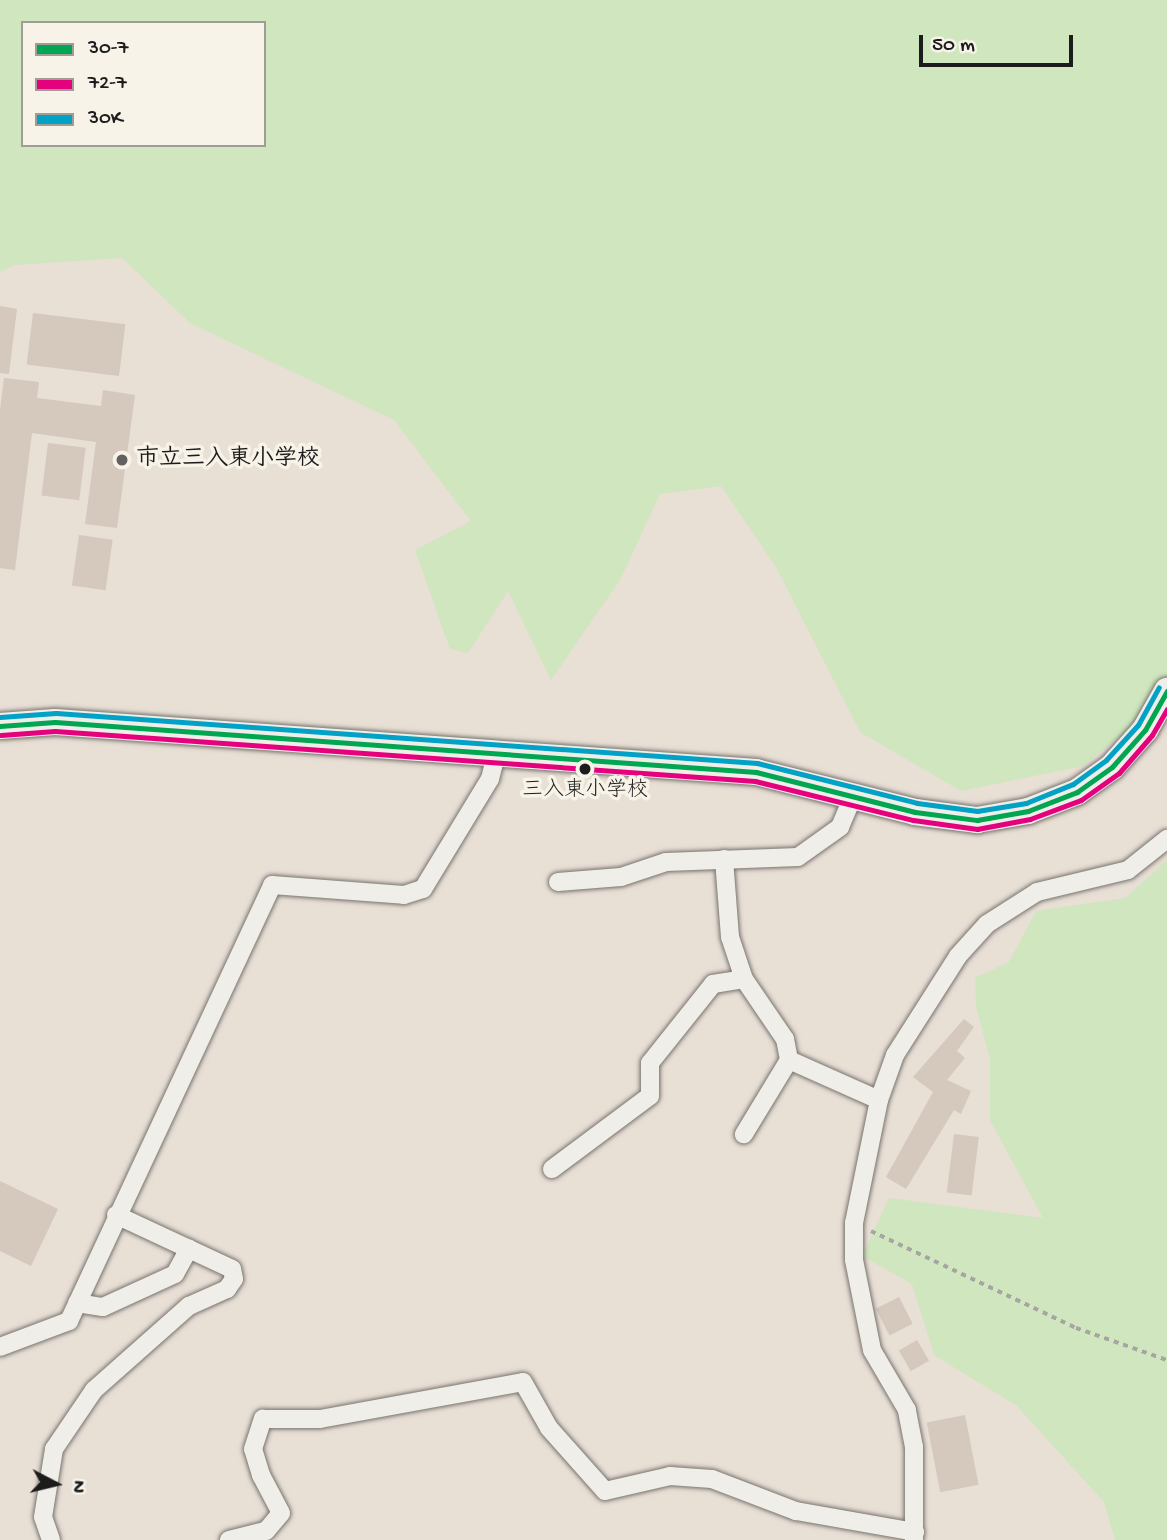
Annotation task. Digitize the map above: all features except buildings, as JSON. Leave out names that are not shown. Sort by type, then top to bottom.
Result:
[{"type":"street","points":[[0,726],[55,722],[497,751],[755,772],[854,794],[915,812],[977,820],[1028,811],[1077,792],[1112,767],[1145,730],[1167,691]]},
{"type":"street","points":[[0,1347],[69,1321],[116,1215],[272,885],[404,895],[424,889],[490,779],[497,751]]},
{"type":"street","points":[[558,882],[621,877],[666,862],[798,856],[840,827],[854,794]]},
{"type":"street","points":[[229,1540],[266,1531],[281,1513],[261,1475],[253,1448],[263,1419],[320,1419],[523,1382],[550,1428],[605,1491],[670,1476],[712,1479],[796,1511],[915,1536],[914,1447],[907,1410],[872,1350],[854,1260],[854,1223],[879,1100],[895,1055],[958,956],[987,923],[1037,892],[1128,870],[1167,839]]},
{"type":"street","points":[[724,859],[730,937],[744,979],[785,1040],[789,1060],[744,1134]]},
{"type":"street","points":[[552,1168],[650,1096],[650,1063],[713,984],[744,979]]},
{"type":"street","points":[[789,1060],[879,1100]]},
{"type":"street","points":[[51,1540],[43,1517],[54,1449],[94,1390],[189,1307],[227,1289],[234,1279],[232,1269],[116,1215]]},
{"type":"street","points":[[77,1303],[103,1307],[175,1274],[189,1249]]},
{"type":"path","points":[[854,1223],[959,1268],[1076,1328],[1167,1360]]},
{"type":"green space","points":[[0,0],[1167,0],[1167,698],[1083,766],[961,791],[860,732],[776,567],[721,486],[660,494],[620,580],[551,680],[508,591],[468,653],[450,649],[415,550],[471,521],[394,420],[190,323],[122,258],[14,265],[0,272]]},
{"type":"green space","points":[[1167,860],[1167,1540],[1115,1540],[1104,1502],[1017,1406],[934,1355],[912,1284],[862,1256],[889,1198],[1043,1218],[990,1120],[990,1059],[976,1007],[975,978],[1009,962],[1036,911],[1125,898]]},
{"type":"transit line","name":"30K","points":[[0,717],[56,713],[757,763],[917,803],[977,811],[1026,803],[1073,784],[1106,760],[1138,725],[1159,687]]},
{"type":"transit line","name":"30-7","points":[[0,726],[55,722],[756,772],[915,812],[977,820],[1028,811],[1077,792],[1112,767],[1145,730],[1167,691]]},
{"type":"transit line","name":"72-7","points":[[1,735],[55,731],[755,781],[913,820],[977,829],[1030,819],[1081,800],[1119,773],[1152,735],[1167,709]]},
{"type":"place","name":"市立三入東小学校","points":[[122,460]]},
{"type":"place","name":"三入東小学校","points":[[585,769]]}]
